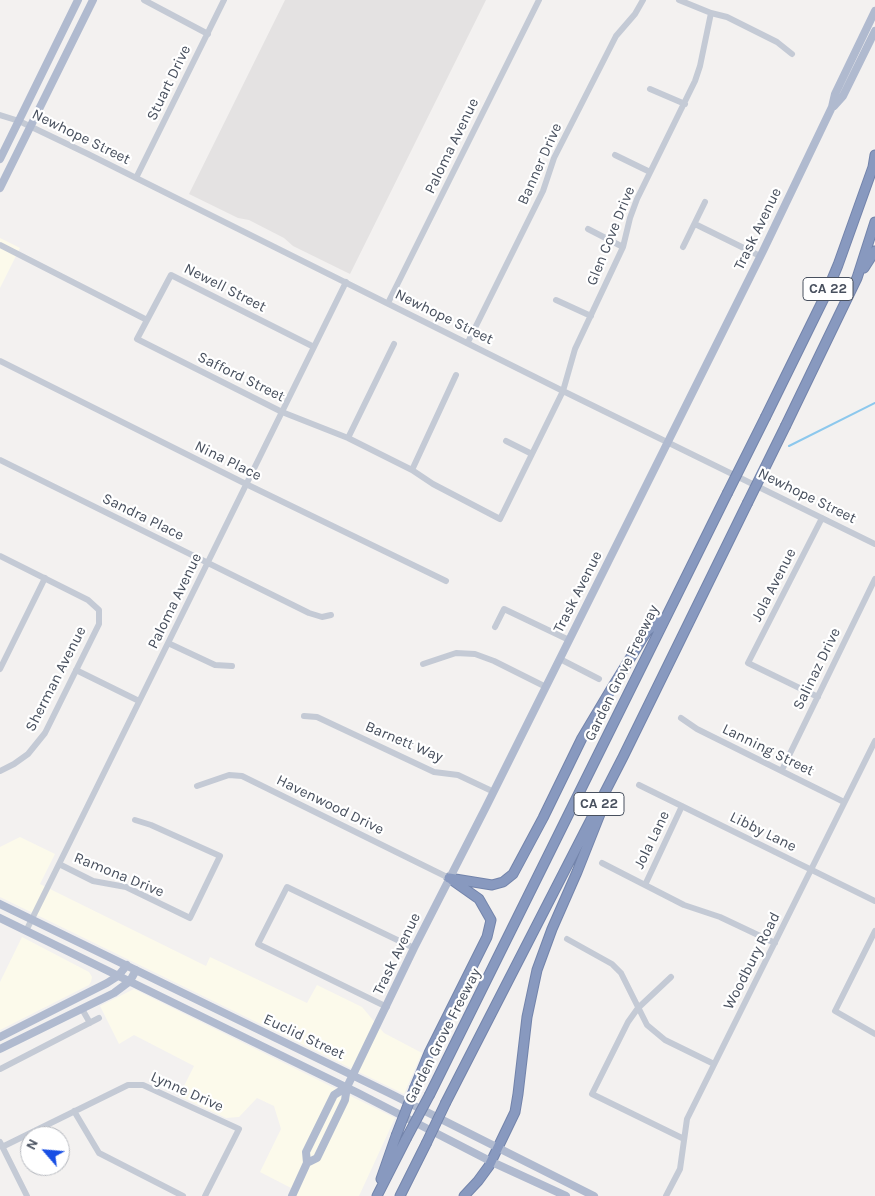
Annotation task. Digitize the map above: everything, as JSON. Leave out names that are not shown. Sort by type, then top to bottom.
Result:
[{"type":"highway","name":"Garden Grove Freeway","points":[[375,1196],[430,1094],[825,296],[873,167],[875,155]]},
{"type":"highway","name":"CA 22","points":[[400,1196],[446,1102],[623,757],[786,425],[857,278],[875,222]]},
{"type":"highway","points":[[857,278],[875,251]]},
{"type":"highway","points":[[450,878],[492,885],[503,882],[513,874],[544,818],[582,738],[647,631],[665,616]]},
{"type":"highway","points":[[464,1196],[492,1162],[516,1106],[528,1010],[540,961],[623,757]]},
{"type":"highway","points":[[375,1196],[414,1087],[487,936],[491,920],[479,899],[450,878]]},
{"type":"main road","points":[[0,159],[78,0]]},
{"type":"main road","points":[[0,188],[93,0]]},
{"type":"main road","name":"Trask Avenue","points":[[307,1163],[317,1158],[345,1100],[347,1087],[352,1075],[760,256],[832,107],[835,94],[875,12]]},
{"type":"main road","name":"Trask Avenue","points":[[832,107],[843,96],[875,31]]},
{"type":"main road","name":"Euclid Street","points":[[0,904],[352,1075],[594,1196]]},
{"type":"main road","name":"Euclid Street","points":[[0,918],[347,1087],[492,1162],[565,1196]]},
{"type":"main road","points":[[0,1037],[107,983],[118,976],[127,965]]},
{"type":"main road","points":[[0,1049],[114,993],[130,981],[136,970]]},
{"type":"main road","points":[[9,1032],[11,1043]]},
{"type":"main road","name":"Trask Avenue","points":[[292,1196],[307,1163],[306,1152],[334,1095],[347,1087]]},
{"type":"main road","points":[[565,1196],[570,1184]]},
{"type":"street","points":[[144,0],[208,34]]},
{"type":"street","name":"Stuart Drive","points":[[136,178],[224,0]]},
{"type":"street","name":"Paloma Avenue","points":[[388,303],[539,0]]},
{"type":"street","name":"Banner Drive","points":[[468,342],[543,191],[554,158],[616,36],[635,14],[643,0]]},
{"type":"street","points":[[679,0],[711,13],[728,17],[777,42],[792,54]]},
{"type":"street","name":"Glen Cove Drive","points":[[500,519],[563,391],[576,349],[623,246],[633,208],[685,104],[700,66],[711,13]]},
{"type":"street","points":[[650,89],[685,104]]},
{"type":"street","name":"Newhope Street","points":[[0,115],[30,126],[875,544]]},
{"type":"street","points":[[615,155],[650,172]]},
{"type":"street","points":[[683,247],[705,202]]},
{"type":"street","points":[[695,224],[760,256]]},
{"type":"street","points":[[588,229],[623,246]]},
{"type":"street","points":[[0,245],[147,320]]},
{"type":"street","name":"Newell Street","points":[[147,320],[171,275],[314,347]]},
{"type":"street","name":"Paloma Avenue","points":[[26,931],[346,282]]},
{"type":"street","points":[[556,300],[591,316]]},
{"type":"street","name":"Safford Street","points":[[147,320],[137,339],[282,412],[348,438],[412,470],[433,484],[500,519]]},
{"type":"street","points":[[348,438],[394,344]]},
{"type":"street","name":"Nina Place","points":[[0,361],[446,581]]},
{"type":"street","points":[[412,470],[456,375]]},
{"type":"street","points":[[506,441],[532,454]]},
{"type":"street","name":"Sandra Place","points":[[0,460],[309,613],[322,616],[330,615]]},
{"type":"street","name":"Jola Avenue","points":[[818,697],[748,663],[822,518]]},
{"type":"street","points":[[0,556],[45,578],[0,670]]},
{"type":"street","name":"Sherman Avenue","points":[[0,771],[28,754],[45,733],[99,624],[99,610],[88,600],[45,578]]},
{"type":"street","name":"Salinaz Drive","points":[[782,770],[875,580]]},
{"type":"street","points":[[495,627],[504,609],[569,640]]},
{"type":"street","points":[[168,643],[215,665],[232,666]]},
{"type":"street","points":[[423,664],[456,653],[475,654],[494,661],[546,687]]},
{"type":"street","points":[[560,660],[599,680]]},
{"type":"street","points":[[76,670],[139,700]]},
{"type":"street","name":"Barnett Way","points":[[304,716],[317,718],[434,772],[458,775],[494,792]]},
{"type":"street","name":"Lanning Street","points":[[681,718],[697,729],[844,802]]},
{"type":"street","name":"Woodbury Road","points":[[666,1196],[680,1169],[687,1119],[875,741]]},
{"type":"street","name":"Havenwood Drive","points":[[196,786],[229,775],[242,776],[450,878]]},
{"type":"street","name":"Libby Lane","points":[[639,785],[875,901]]},
{"type":"street","name":"Jola Lane","points":[[644,885],[682,806]]},
{"type":"street","name":"Ramona Drive","points":[[59,864],[97,882],[121,886],[190,918],[220,856],[151,825],[135,820]]},
{"type":"street","points":[[602,864],[684,905],[720,916],[775,943]]},
{"type":"street","points":[[387,1006],[258,944],[287,887],[414,948]]},
{"type":"street","points":[[875,931],[835,1011],[875,1034]]},
{"type":"street","points":[[567,939],[612,964],[621,973],[647,1026],[665,1040],[714,1064]]},
{"type":"street","points":[[671,978],[638,1008],[628,1022],[592,1094],[684,1139]]},
{"type":"street","points":[[82,1009],[90,1023]]},
{"type":"street","points":[[0,1069],[99,1018]]},
{"type":"street","name":"Lynne Drive","points":[[1,1144],[128,1085],[143,1085],[239,1129],[205,1196]]},
{"type":"street","points":[[74,1111],[99,1154],[183,1196]]},
{"type":"street","points":[[1,1144],[27,1196]]},
{"type":"shaded area","points":[[285,0],[486,0],[350,274],[293,246],[284,238],[249,220],[238,218],[189,194]]},
{"type":"shaded area","points":[[0,238],[20,248],[0,288]]},
{"type":"shaded area","points":[[20,837],[55,854],[40,884],[54,891],[206,966],[210,957],[307,1003],[317,985],[362,1007],[384,1033],[422,1053],[404,1094],[0,897],[0,847]]},
{"type":"shaded area","points":[[22,937],[89,972],[92,977],[91,982],[89,985],[0,1030],[0,982]]},
{"type":"shaded area","points":[[134,989],[395,1118],[359,1196],[290,1196],[293,1189],[260,1172],[281,1129],[274,1106],[257,1098],[239,1117],[226,1118],[179,1096],[194,1066],[134,1035],[119,1044],[100,1006]]},
{"type":"waterway","points":[[789,446],[875,403]]}]
